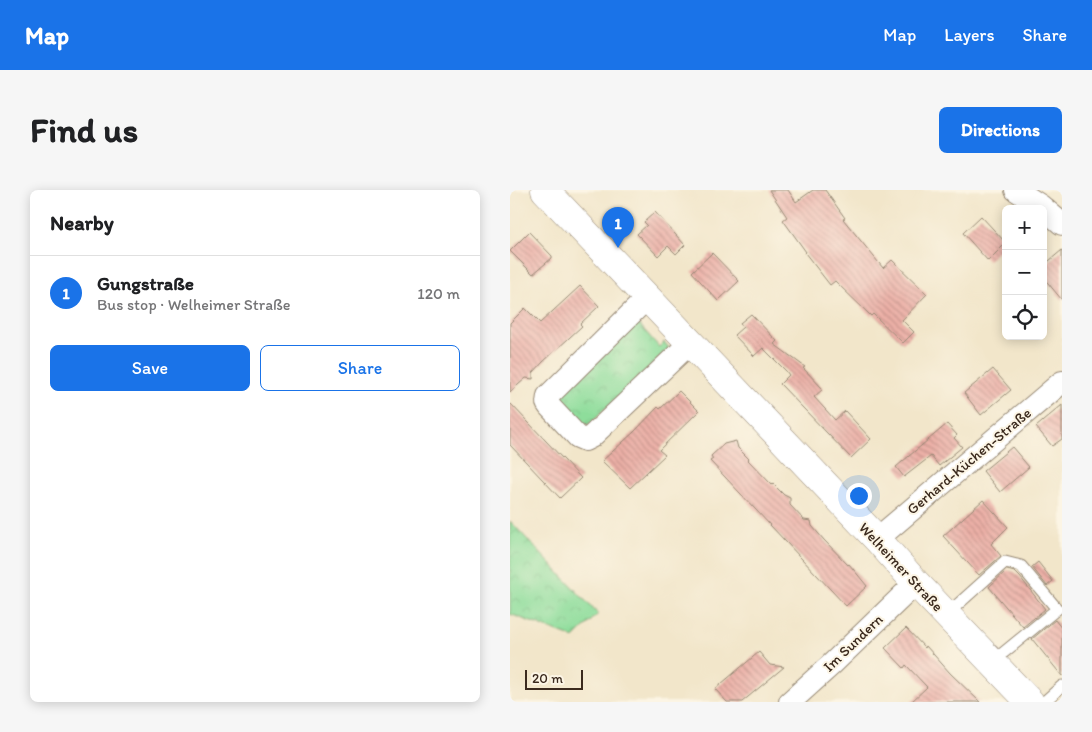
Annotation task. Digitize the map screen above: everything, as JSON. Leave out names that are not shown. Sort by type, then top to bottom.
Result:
[{"type":"street","name":"Welheimer Straße","points":[[545,190],[877,539],[916,584],[1030,702]]},
{"type":"street","points":[[1016,190],[1041,206],[1062,224]]},
{"type":"street","points":[[647,298],[548,396],[547,404],[578,437],[585,440],[690,344]]},
{"type":"street","name":"Gerhard-Küchen-Straße","points":[[877,539],[1062,382]]},
{"type":"street","name":"Im Sundern","points":[[790,702],[916,584]]},
{"type":"lane","points":[[946,615],[1005,562],[1021,566],[1057,610],[992,662]]},
{"type":"lane","points":[[1044,702],[1062,686]]},
{"type":"green space","points":[[638,323],[659,347],[664,342],[669,348],[591,423],[580,425],[561,404],[560,397]]},
{"type":"green space","points":[[510,521],[598,614],[574,638],[510,614]]},
{"type":"building","points":[[769,190],[788,190],[796,202],[813,190],[825,190],[845,218],[843,219],[883,268],[892,260],[927,294],[902,320],[914,332],[903,343],[873,314],[871,316],[835,281],[830,285],[805,253],[783,220],[787,217]]},
{"type":"building","points":[[655,212],[685,245],[676,254],[668,246],[658,256],[637,234],[647,225],[644,222]]},
{"type":"building","points":[[981,216],[1002,239],[1002,247],[988,261],[963,233]]},
{"type":"building","points":[[529,232],[552,256],[533,274],[510,251]]},
{"type":"building","points":[[1062,250],[1062,300],[1047,282],[1047,263]]},
{"type":"building","points":[[712,253],[739,281],[718,301],[692,272]]},
{"type":"building","points":[[580,286],[599,306],[580,324],[582,326],[533,373],[533,379],[526,378],[510,392],[510,323],[525,308],[540,323]]},
{"type":"building","points":[[751,314],[777,341],[774,344],[805,367],[803,368],[823,389],[814,397],[835,420],[845,411],[871,439],[851,458],[780,384],[789,375],[786,371],[763,348],[754,356],[734,335],[743,327],[740,323]]},
{"type":"building","points":[[993,369],[1011,390],[981,415],[964,393]]},
{"type":"building","points":[[679,391],[699,411],[659,450],[665,455],[630,488],[602,461],[658,407],[660,409]]},
{"type":"building","points":[[510,403],[581,478],[560,498],[510,445]]},
{"type":"building","points":[[1062,405],[1062,439],[1052,446],[1036,427]]},
{"type":"building","points":[[947,424],[957,435],[954,438],[962,447],[939,466],[931,456],[904,477],[896,467]]},
{"type":"building","points":[[736,441],[738,448],[748,460],[772,485],[790,498],[790,505],[804,520],[811,521],[812,526],[824,540],[849,564],[867,586],[846,606],[710,461],[713,459],[711,456],[724,444]]},
{"type":"building","points":[[1012,447],[1029,467],[1000,492],[983,471]]},
{"type":"building","points":[[983,500],[1008,527],[991,544],[1001,556],[979,575],[943,536]]},
{"type":"building","points":[[1038,562],[1053,581],[1047,586],[1032,567]]},
{"type":"building","points":[[1007,570],[1015,572],[1020,577],[1045,609],[1023,627],[989,587]]},
{"type":"building","points":[[1055,620],[1062,629],[1062,676],[1032,639]]},
{"type":"building","points":[[906,628],[980,702],[911,702],[927,687],[906,665],[904,668],[885,648]]},
{"type":"building","points":[[759,652],[770,665],[784,667],[742,702],[727,702],[715,689]]},
{"type":"place","name":"Gungstraße","points":[[618,248]]}]
